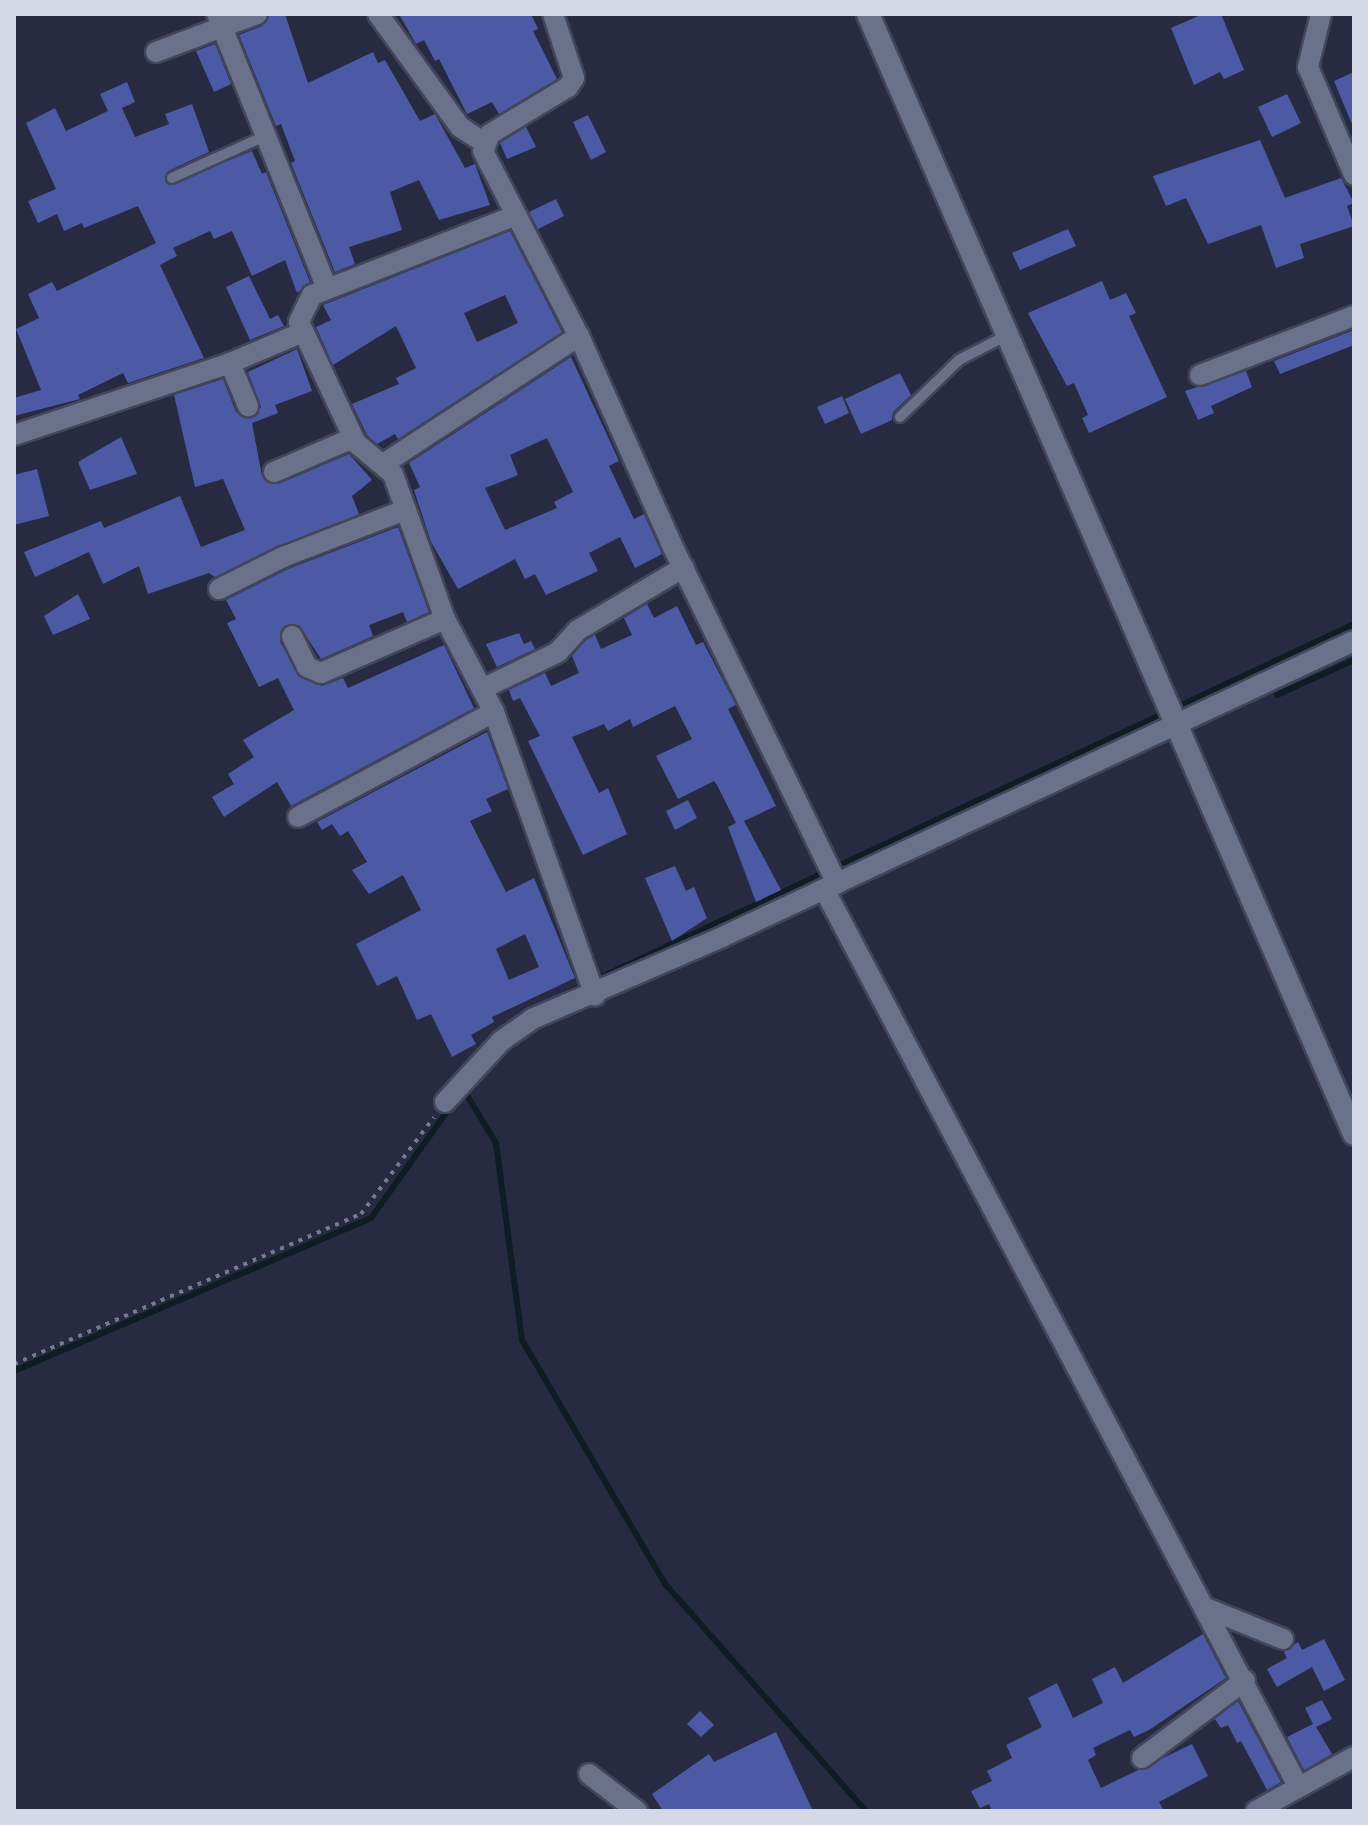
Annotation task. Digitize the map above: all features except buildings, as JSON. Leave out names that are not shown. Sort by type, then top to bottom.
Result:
[{"type":"street","points":[[156,52],[220,21],[257,14]]},
{"type":"street","points":[[378,14],[460,127],[483,142],[514,216],[579,336],[830,878],[1298,1786]]},
{"type":"street","points":[[483,142],[568,87],[574,78],[553,14]]},
{"type":"street","points":[[868,14],[1354,1134]]},
{"type":"street","points":[[1321,14],[1309,50],[1310,76],[1350,149],[1354,175]]},
{"type":"street","points":[[220,21],[327,288]]},
{"type":"street","points":[[514,216],[327,288],[304,303],[301,333],[353,438],[360,448],[385,463],[445,619],[494,712],[591,986]]},
{"type":"street","points":[[1200,375],[1354,316]]},
{"type":"street","points":[[14,435],[230,363],[301,333]]},
{"type":"street","points":[[385,463],[579,336]]},
{"type":"street","points":[[230,363],[248,406]]},
{"type":"street","points":[[274,472],[353,438]]},
{"type":"street","points":[[219,589],[283,557],[405,510]]},
{"type":"street","points":[[484,688],[558,652],[578,630],[684,567]]},
{"type":"street","points":[[292,636],[307,667],[321,673],[445,619]]},
{"type":"street","points":[[445,1102],[480,1069],[515,1029],[591,986],[1354,641]]},
{"type":"street","points":[[298,817],[494,712]]},
{"type":"street","points":[[1206,1608],[1283,1639]]},
{"type":"street","points":[[1142,1758],[1245,1680]]},
{"type":"street","points":[[1256,1811],[1354,1757]]},
{"type":"street","points":[[589,1774],[637,1811]]},
{"type":"lane","points":[[172,178],[265,136]]},
{"type":"lane","points":[[900,417],[959,360],[1008,334]]},
{"type":"path","points":[[14,1364],[361,1214],[445,1102]]},
{"type":"waterway","points":[[561,996],[1354,624]]},
{"type":"waterway","points":[[1277,695],[1354,660]]},
{"type":"waterway","points":[[463,1089],[496,1143],[522,1340],[666,1585],[866,1811]]},
{"type":"waterway","points":[[14,1371],[371,1218],[451,1106]]}]
